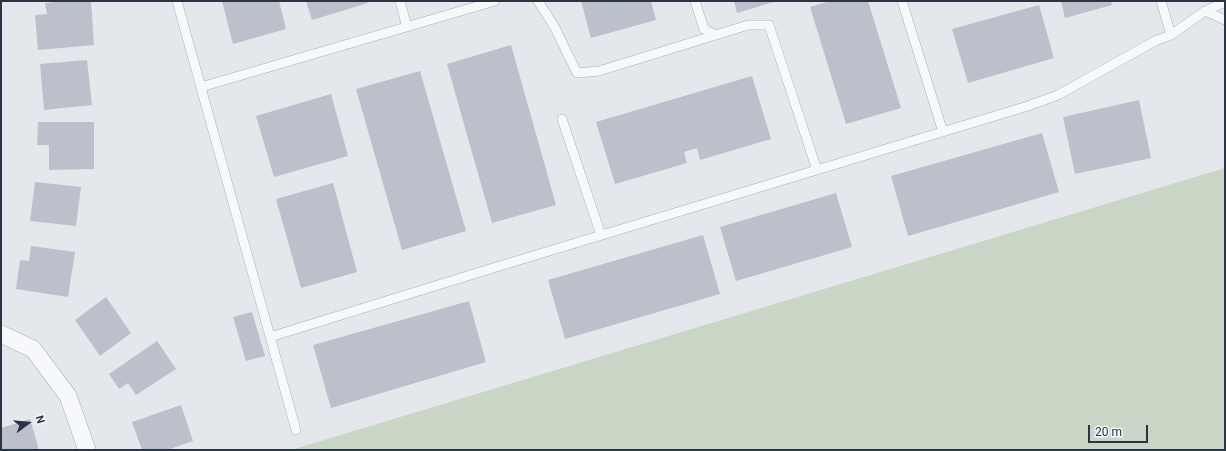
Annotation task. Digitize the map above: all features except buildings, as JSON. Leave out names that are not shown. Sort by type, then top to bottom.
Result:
[{"type":"street","points":[[1,334],[33,349],[68,396],[87,450]]},
{"type":"lane","points":[[177,1],[296,430]]},
{"type":"lane","points":[[400,1],[407,27]]},
{"type":"lane","points":[[201,87],[495,1]]},
{"type":"lane","points":[[538,1],[554,26],[577,73],[599,71],[748,25],[769,25],[817,170]]},
{"type":"lane","points":[[695,1],[704,29],[716,36]]},
{"type":"lane","points":[[902,1],[943,132]]},
{"type":"lane","points":[[1161,1],[1171,35]]},
{"type":"lane","points":[[270,337],[1028,106],[1058,95],[1155,41],[1171,35],[1205,11],[1225,2]]},
{"type":"lane","points":[[1205,11],[1225,20]]},
{"type":"lane","points":[[562,119],[601,235]]},
{"type":"green space","points":[[1225,168],[1225,450],[291,450]]}]
